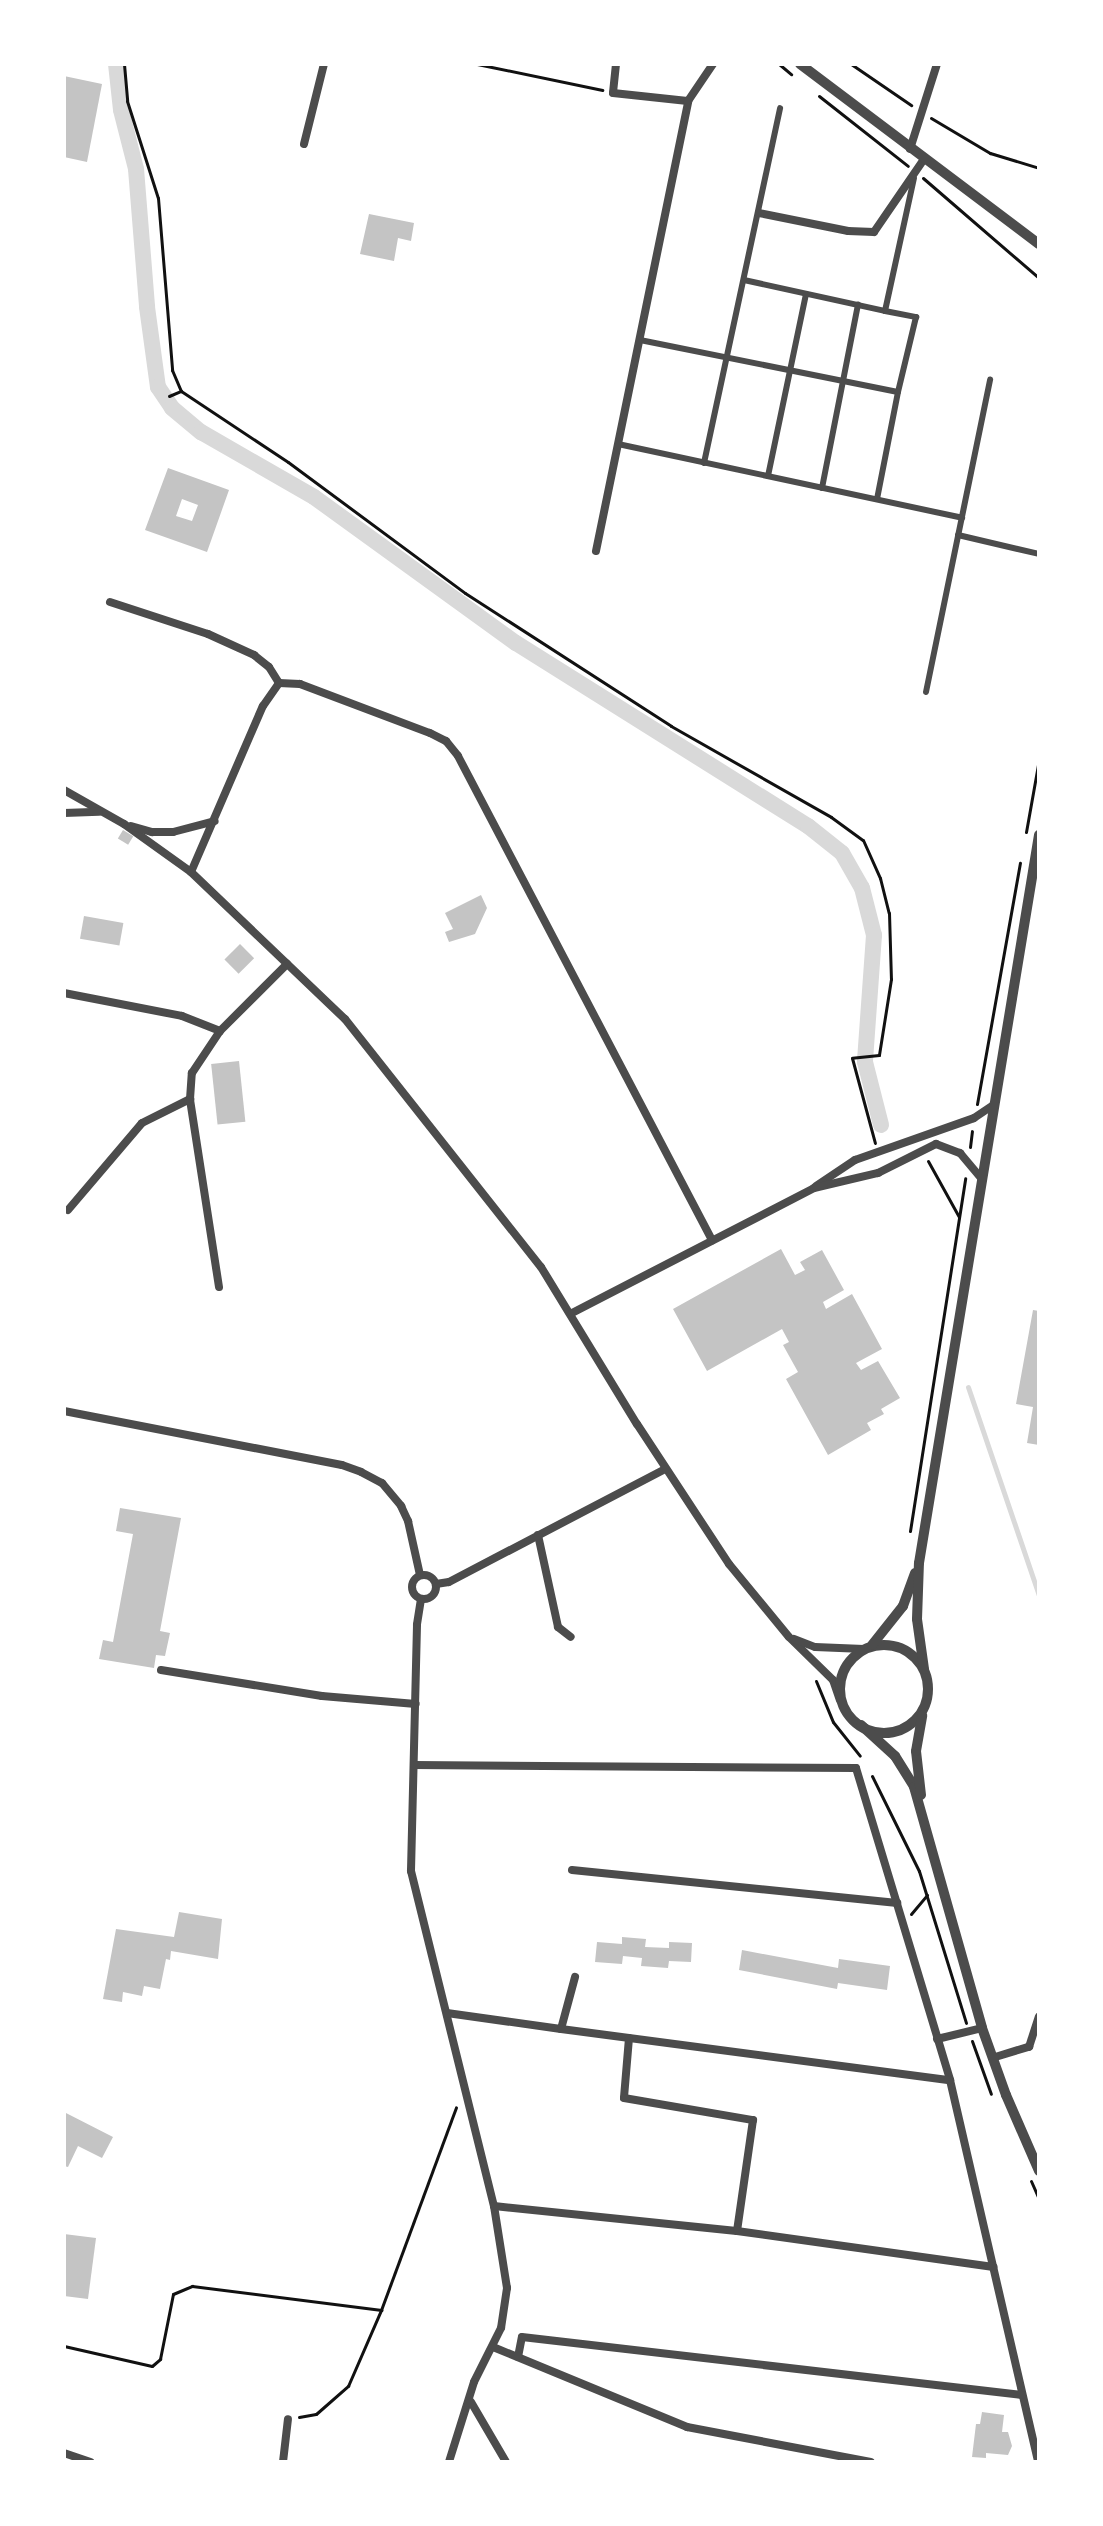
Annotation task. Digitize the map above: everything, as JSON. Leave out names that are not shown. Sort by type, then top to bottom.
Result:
[{"type":"street","points":[[304,144],[324,64]]},
{"type":"street","points":[[616,64],[613,93],[688,101]]},
{"type":"street","points":[[596,551],[688,101],[713,64]]},
{"type":"street","points":[[800,64],[1039,244]]},
{"type":"street","points":[[910,149],[937,64]]},
{"type":"street","points":[[704,463],[780,108]]},
{"type":"street","points":[[759,213],[848,231],[874,232],[924,159]]},
{"type":"street","points":[[885,311],[915,172]]},
{"type":"street","points":[[744,280],[916,317],[877,499]]},
{"type":"street","points":[[768,476],[806,294]]},
{"type":"street","points":[[822,488],[858,305]]},
{"type":"street","points":[[640,340],[898,392]]},
{"type":"street","points":[[926,692],[990,379]]},
{"type":"street","points":[[618,444],[962,518]]},
{"type":"street","points":[[958,535],[1039,554]]},
{"type":"street","points":[[110,602],[208,634],[254,655],[269,667],[279,683]]},
{"type":"street","points":[[191,872],[263,706],[279,683]]},
{"type":"street","points":[[279,683],[300,684],[430,733],[446,741],[458,756],[712,1240]]},
{"type":"street","points":[[64,790],[124,824],[191,872],[345,1019],[541,1267],[665,1469],[729,1564],[789,1637],[833,1680],[840,1700],[861,1725],[895,1756],[914,1787],[982,2028],[1039,2171]]},
{"type":"street","points":[[64,813],[100,811]]},
{"type":"street","points":[[124,824],[152,832],[173,832],[216,820]]},
{"type":"street","points":[[922,1813],[916,1751],[929,1689],[917,1619],[919,1563],[1039,835]]},
{"type":"street","points":[[219,1287],[190,1083],[196,1062],[220,1031],[287,964]]},
{"type":"street","points":[[64,993],[182,1016],[220,1031]]},
{"type":"street","points":[[68,1210],[142,1123],[190,1099]]},
{"type":"street","points":[[572,1313],[814,1188],[855,1160],[974,1118],[992,1106]]},
{"type":"street","points":[[814,1188],[878,1173],[936,1144],[954,1149],[968,1159],[982,1179]]},
{"type":"street","points":[[64,1411],[342,1465],[382,1483],[401,1506],[408,1521],[420,1575],[411,1588],[421,1599],[411,1871],[494,2206],[507,2288],[501,2328],[474,2382],[471,2402],[449,2462]]},
{"type":"street","points":[[436,1584],[449,1582],[665,1469]]},
{"type":"street","points":[[538,1535],[557,1624],[561,1632],[571,1637]]},
{"type":"street","points":[[840,1700],[842,1674],[850,1660],[868,1647],[903,1606],[919,1563]]},
{"type":"street","points":[[420,1575],[428,1576],[436,1584]]},
{"type":"street","points":[[421,1599],[433,1596],[436,1584]]},
{"type":"street","points":[[789,1637],[815,1647],[904,1650],[924,1669]]},
{"type":"street","points":[[161,1670],[322,1696],[416,1704]]},
{"type":"street","points":[[861,1725],[885,1733],[901,1730],[915,1722],[925,1708]]},
{"type":"street","points":[[414,1765],[856,1768],[950,2080],[1038,2462]]},
{"type":"street","points":[[572,1870],[897,1903]]},
{"type":"street","points":[[561,2029],[575,1977]]},
{"type":"street","points":[[447,2013],[950,2080]]},
{"type":"street","points":[[992,2058],[1029,2047],[1039,2017]]},
{"type":"street","points":[[937,2039],[982,2028]]},
{"type":"street","points":[[629,2038],[624,2098],[753,2120],[737,2231]]},
{"type":"street","points":[[494,2206],[737,2231],[993,2267]]},
{"type":"street","points":[[518,2357],[522,2337],[1022,2395]]},
{"type":"street","points":[[493,2347],[687,2427],[871,2462]]},
{"type":"street","points":[[471,2402],[506,2462]]},
{"type":"street","points":[[283,2462],[288,2419]]},
{"type":"street","points":[[64,2453],[90,2462]]},
{"type":"path","points":[[124,64],[127,101],[158,198],[172,370],[181,391],[288,462],[465,593],[671,726],[831,817],[863,840],[880,878],[889,926],[891,979],[879,1055],[852,1058],[875,1144]]},
{"type":"path","points":[[477,64],[613,93]]},
{"type":"path","points":[[851,64],[990,153],[1039,168]]},
{"type":"path","points":[[169,396],[181,391]]},
{"type":"path","points":[[1025,834],[1039,759]]},
{"type":"path","points":[[974,1118],[1023,849]]},
{"type":"path","points":[[909,1545],[959,1217],[931,1163],[916,1153]]},
{"type":"path","points":[[903,1923],[927,1895]]},
{"type":"path","points":[[288,2419],[316,2414],[348,2386],[381,2310],[464,2084]]},
{"type":"path","points":[[64,2346],[152,2366],[160,2359],[173,2294],[192,2286],[381,2310]]},
{"type":"building","points":[[64,76],[102,84],[87,162],[64,157]]},
{"type":"building","points":[[369,214],[414,223],[411,241],[398,238],[394,261],[360,254]]},
{"type":"building","points":[[168,468],[229,490],[207,552],[145,530]],"holes":[[[182,499],[198,505],[192,521],[176,516]]]},
{"type":"building","points":[[123,830],[133,836],[128,845],[118,839]]},
{"type":"building","points":[[481,895],[487,908],[475,934],[449,942],[445,932],[453,929],[445,913]]},
{"type":"building","points":[[84,916],[123,923],[119,946],[80,939]]},
{"type":"building","points":[[240,944],[254,958],[239,974],[224,960]]},
{"type":"building","points":[[239,1061],[245,1122],[218,1125],[211,1064]]},
{"type":"building","points":[[781,1249],[795,1275],[805,1270],[800,1262],[822,1250],[844,1290],[823,1302],[826,1309],[852,1294],[882,1349],[856,1363],[861,1370],[878,1361],[900,1398],[881,1409],[884,1414],[867,1423],[871,1430],[828,1455],[786,1379],[798,1372],[783,1345],[789,1342],[782,1329],[707,1371],[673,1309]]},
{"type":"building","points":[[1033,1310],[1039,1311],[1039,1445],[1027,1443],[1033,1407],[1016,1404]]},
{"type":"building","points":[[120,1508],[181,1518],[160,1631],[170,1633],[165,1656],[156,1655],[154,1668],[99,1659],[103,1640],[113,1642],[133,1534],[116,1531]]},
{"type":"building","points":[[179,1912],[222,1919],[218,1959],[171,1951],[170,1960],[166,1959],[160,1989],[144,1986],[142,1996],[123,1992],[122,2002],[103,1999],[116,1929],[174,1937]]},
{"type":"building","points":[[622,1937],[646,1939],[645,1947],[669,1948],[669,1942],[692,1943],[691,1962],[669,1961],[668,1968],[641,1966],[642,1958],[623,1956],[622,1964],[595,1962],[597,1942],[622,1944]]},
{"type":"building","points":[[742,1950],[838,1968],[839,1959],[890,1966],[887,1990],[838,1983],[837,1989],[739,1970]]},
{"type":"building","points":[[64,2112],[113,2137],[102,2158],[78,2146],[68,2167],[64,2166]]},
{"type":"building","points":[[64,2234],[96,2238],[88,2299],[64,2296]]},
{"type":"building","points":[[982,2412],[1004,2415],[1002,2432],[1008,2432],[1012,2446],[1008,2455],[986,2453],[986,2458],[972,2457],[976,2424],[980,2424]]},
{"type":"waterway","points":[[116,64],[121,110],[136,169],[147,307],[158,387],[172,408],[201,432],[314,497],[516,643],[808,826],[842,853],[862,888],[874,935],[865,1062],[881,1125]]},
{"type":"waterway","points":[[968,1387],[1039,1595]]}]
